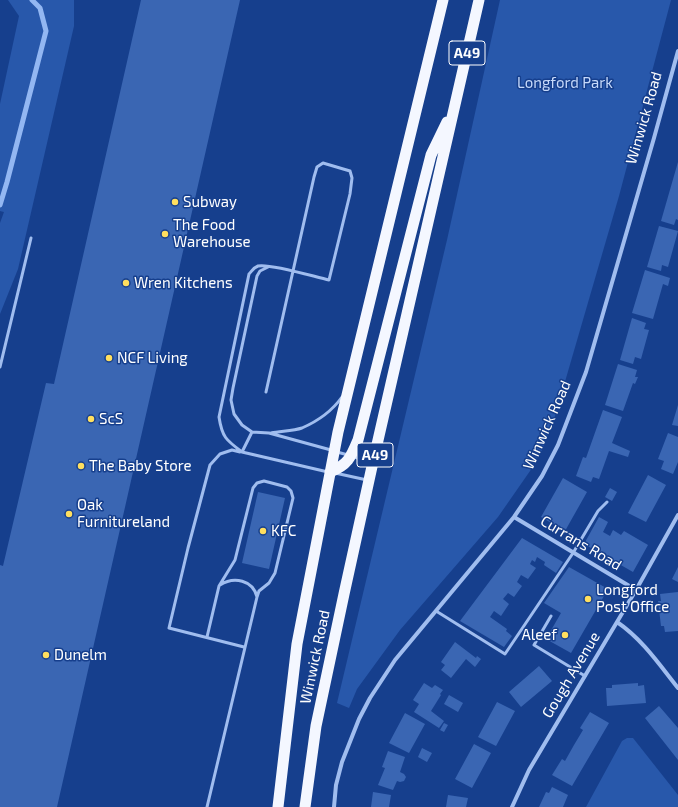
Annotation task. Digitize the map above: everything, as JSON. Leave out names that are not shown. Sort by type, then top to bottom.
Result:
[{"type":"highway","name":"Winwick Road","points":[[278,807],[297,644],[330,472],[443,0]]},
{"type":"highway","name":"Winwick Road","points":[[305,807],[316,726],[373,462],[479,0]]},
{"type":"highway","points":[[330,472],[347,463],[358,440],[431,155],[455,106]]},
{"type":"street","name":"Winwick Road","points":[[334,807],[336,785],[342,762],[350,739],[370,698],[395,660],[514,517],[530,495],[551,460],[586,372],[678,51]]},
{"type":"street","name":"Gough Avenue","points":[[512,807],[529,770],[636,590],[678,515]]},
{"type":"street","name":"Currans Road","points":[[514,517],[636,590]]},
{"type":"street","points":[[617,622],[629,630],[644,645],[678,688]]},
{"type":"lane","points":[[242,452],[228,441],[221,429],[219,417],[249,274],[254,268],[260,266],[271,266],[293,272],[329,280],[350,194],[352,178],[350,170],[323,163],[317,167],[293,272],[266,392]]},
{"type":"lane","points":[[0,367],[31,238]]},
{"type":"lane","points":[[271,266],[260,271],[258,276],[233,388],[232,400],[234,414],[242,425],[252,432],[269,433],[373,462]]},
{"type":"lane","points":[[269,433],[301,428],[320,418],[335,407],[349,388]]},
{"type":"lane","points":[[242,452],[252,432]]},
{"type":"lane","points":[[244,647],[169,628],[210,465],[220,454],[232,450],[369,481]]},
{"type":"lane","points":[[207,807],[256,597],[262,587],[269,583],[275,573],[293,498],[292,491],[287,487],[264,481],[258,483],[253,488],[235,560],[219,586],[208,638]]},
{"type":"lane","points":[[436,611],[505,654],[573,553],[598,511],[607,502]]},
{"type":"lane","points":[[219,586],[226,581],[241,581],[250,585],[255,590],[256,597]]},
{"type":"lane","points":[[552,616],[534,645],[585,676]]},
{"type":"green space","points":[[8,0],[74,0],[74,26],[18,269],[0,314],[0,223],[4,212],[0,211],[0,104],[19,16]]},
{"type":"green space","name":"Longford Park","points":[[500,0],[671,0],[619,196],[555,416],[542,450],[530,471],[498,517],[400,630],[357,689],[349,708],[337,703],[447,240]]},
{"type":"green space","points":[[627,738],[633,738],[678,795],[678,807],[586,807],[622,741]]},
{"type":"building","points":[[141,0],[240,0],[57,807],[0,807],[0,565],[3,566],[46,383],[54,384]]},
{"type":"building","points":[[678,162],[678,220],[676,219],[674,225],[661,221]]},
{"type":"building","points":[[659,226],[678,231],[668,267],[662,265],[661,271],[647,267]]},
{"type":"building","points":[[645,270],[670,278],[668,286],[663,284],[653,319],[632,313]]},
{"type":"building","points":[[632,318],[646,323],[644,329],[649,330],[641,359],[635,357],[633,364],[620,360]]},
{"type":"building","points":[[618,364],[637,370],[635,377],[638,377],[635,384],[633,383],[623,411],[605,405]]},
{"type":"building","points":[[678,405],[678,426],[672,425]]},
{"type":"building","points":[[603,410],[622,417],[612,443],[630,451],[628,457],[609,451],[599,479],[593,477],[591,482],[576,476],[583,457],[586,458]]},
{"type":"building","points":[[668,433],[678,437],[678,462],[673,474],[661,469],[664,461],[658,459]]},
{"type":"building","points":[[648,475],[666,485],[646,522],[628,513]]},
{"type":"building","points":[[563,478],[587,492],[565,531],[541,517]]},
{"type":"building","points":[[610,488],[617,492],[612,501],[605,497]]},
{"type":"building","name":"KFC","points":[[258,492],[285,498],[269,569],[242,563]]},
{"type":"building","points":[[599,517],[608,522],[603,532],[610,536],[613,530],[621,535],[624,531],[648,545],[633,572],[584,544]]},
{"type":"building","points":[[522,538],[563,562],[556,573],[544,565],[545,562],[537,557],[535,562],[532,560],[530,564],[536,568],[528,579],[521,575],[517,582],[522,586],[514,597],[508,593],[503,599],[509,604],[501,616],[494,611],[490,617],[507,629],[506,631],[512,636],[504,647],[460,621]]},
{"type":"building","points":[[569,567],[608,589],[571,653],[546,639],[561,613],[544,603]]},
{"type":"building","points":[[678,567],[678,582],[672,579]]},
{"type":"building","points":[[678,592],[678,631],[665,632],[664,626],[661,626],[658,601],[661,601],[660,594]]},
{"type":"building","points":[[455,642],[476,658],[477,656],[481,659],[475,667],[466,659],[451,678],[441,670],[445,665],[441,662]]},
{"type":"building","points":[[539,666],[552,681],[521,707],[509,692]]},
{"type":"building","points":[[424,683],[432,688],[435,685],[443,690],[431,711],[444,721],[439,728],[414,712],[419,704],[413,700]]},
{"type":"building","points":[[638,683],[638,686],[644,685],[646,703],[607,706],[606,688],[612,688],[612,685]]},
{"type":"building","points":[[449,695],[463,703],[458,712],[444,704]]},
{"type":"building","points":[[497,702],[515,711],[496,746],[478,737]]},
{"type":"building","points":[[659,706],[678,728],[678,760],[645,718]]},
{"type":"building","points":[[590,712],[609,723],[572,786],[552,775],[562,759],[565,761],[583,730],[580,728]]},
{"type":"building","points":[[405,713],[425,724],[409,753],[389,743]]},
{"type":"building","points":[[444,723],[448,725],[444,732],[440,730]]},
{"type":"building","points":[[474,744],[491,753],[472,788],[455,779]]},
{"type":"building","points":[[422,748],[432,753],[427,762],[418,757]]},
{"type":"building","points":[[388,751],[405,757],[400,772],[406,777],[404,781],[397,781],[393,790],[378,785],[385,768],[382,767]]},
{"type":"building","points":[[552,787],[568,795],[563,807],[539,807],[546,792],[549,793]]},
{"type":"building","points":[[373,792],[391,795],[389,807],[371,807]]},
{"type":"building","points":[[448,795],[468,798],[466,807],[446,807]]},
{"type":"waterway","points":[[0,205],[46,31],[40,8],[32,0]]},
{"type":"place","name":"Subway","points":[[175,202]]},
{"type":"place","name":"The Food Warehouse","points":[[165,234]]},
{"type":"place","name":"Wren Kitchens","points":[[126,283]]},
{"type":"place","name":"NCF Living","points":[[109,358]]},
{"type":"place","name":"ScS","points":[[91,419]]},
{"type":"place","name":"The Baby Store","points":[[81,466]]},
{"type":"place","name":"Oak Furnitureland","points":[[69,514]]},
{"type":"place","name":"KFC","points":[[263,531]]},
{"type":"place","name":"Longford Post Office","points":[[588,599]]},
{"type":"place","name":"Aleef","points":[[565,635]]},
{"type":"place","name":"Dunelm","points":[[46,655]]}]
